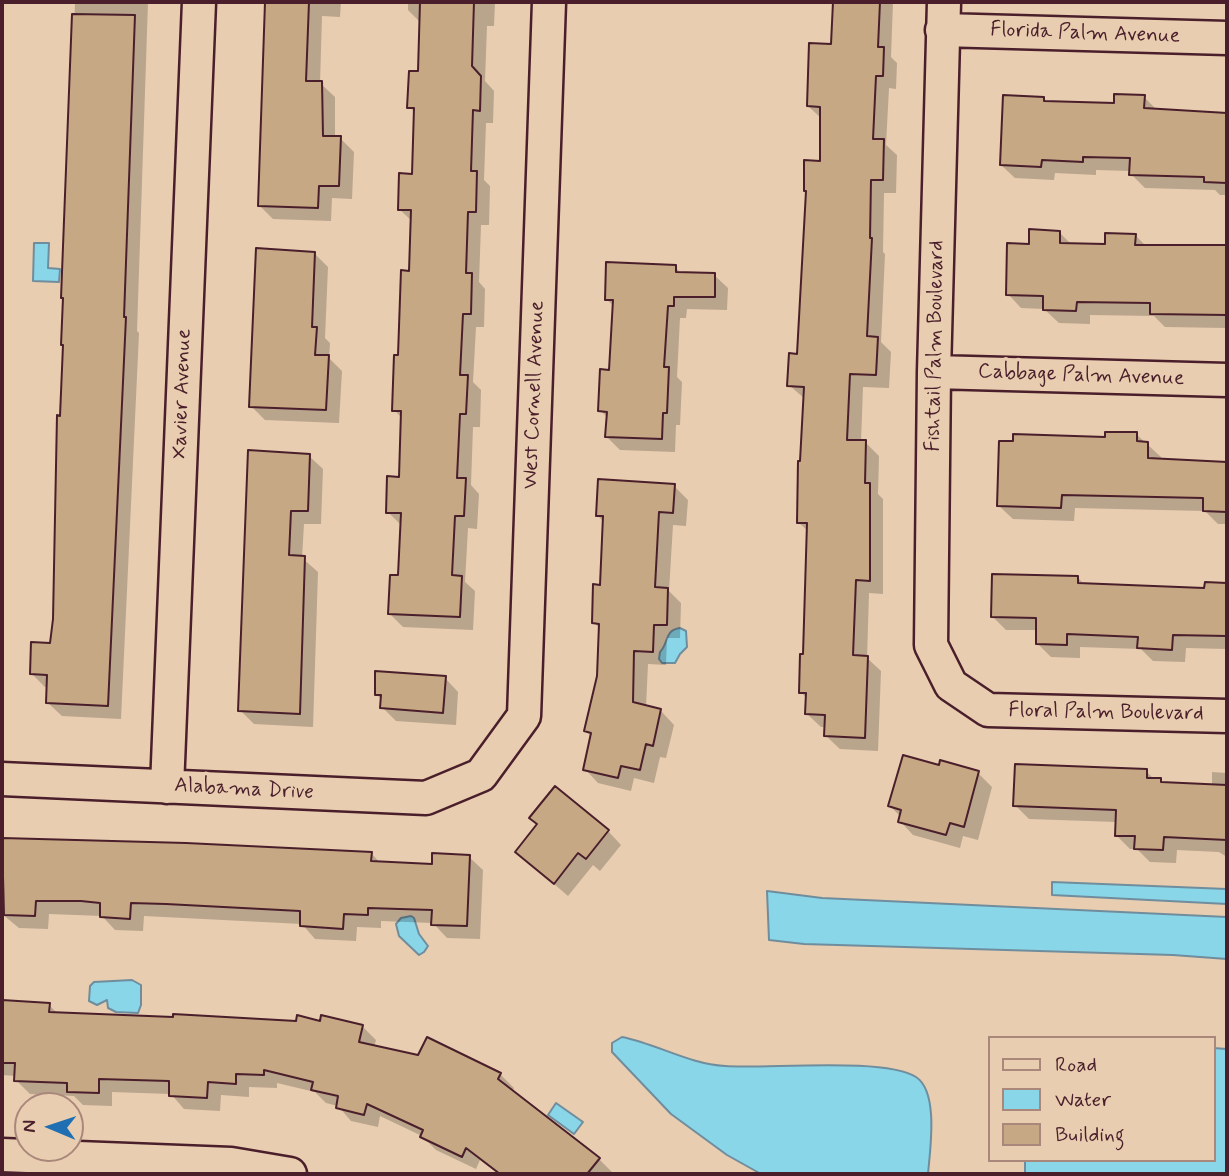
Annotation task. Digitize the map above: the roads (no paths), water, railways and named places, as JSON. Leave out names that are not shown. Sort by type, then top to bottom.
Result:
[{"type":"street","name":"Xavier Avenue","points":[[167,786],[199,2]]},
{"type":"street","name":"West Cornell Avenue","points":[[481,775],[524,716],[549,2]]},
{"type":"street","name":"Florida Palm Avenue","points":[[943,16],[1227,38]]},
{"type":"street","name":"Fishtail Palm Boulevard","points":[[943,16],[934,372],[931,645],[951,685]]},
{"type":"street","name":"Cabbage Palm Avenue","points":[[934,372],[1227,380]]},
{"type":"street","name":"Floral Palm Boulevard","points":[[951,685],[988,710],[1227,716]]},
{"type":"street","name":"Alabama Drive","points":[[2,779],[426,798],[481,775]]},
{"type":"street","points":[[2,1155],[231,1164],[290,1174]]},
{"type":"water","points":[[34,243],[49,243],[48,268],[60,269],[59,282],[33,281]]},
{"type":"water","points":[[680,628],[686,631],[687,647],[675,663],[662,663],[659,659],[660,652],[669,634]]},
{"type":"water","points":[[1052,882],[1227,889],[1227,904],[1052,895]]},
{"type":"water","points":[[767,891],[822,898],[1227,917],[1227,959],[804,944],[769,940]]},
{"type":"water","points":[[411,916],[428,946],[419,955],[399,936],[396,924],[401,918]]},
{"type":"water","points":[[132,980],[141,985],[141,1005],[138,1013],[116,1012],[108,1008],[107,1000],[97,1005],[89,1001],[90,986],[94,982]]},
{"type":"water","points":[[622,1037],[686,1058],[725,1066],[879,1067],[916,1077],[928,1095],[930,1108],[928,1174],[761,1174],[727,1155],[671,1114],[612,1052],[612,1043]]},
{"type":"water","points":[[1215,1048],[1227,1049],[1227,1174],[1025,1174],[1025,1162],[1215,1162]]},
{"type":"water","points":[[556,1103],[583,1122],[574,1134],[548,1115]]}]
